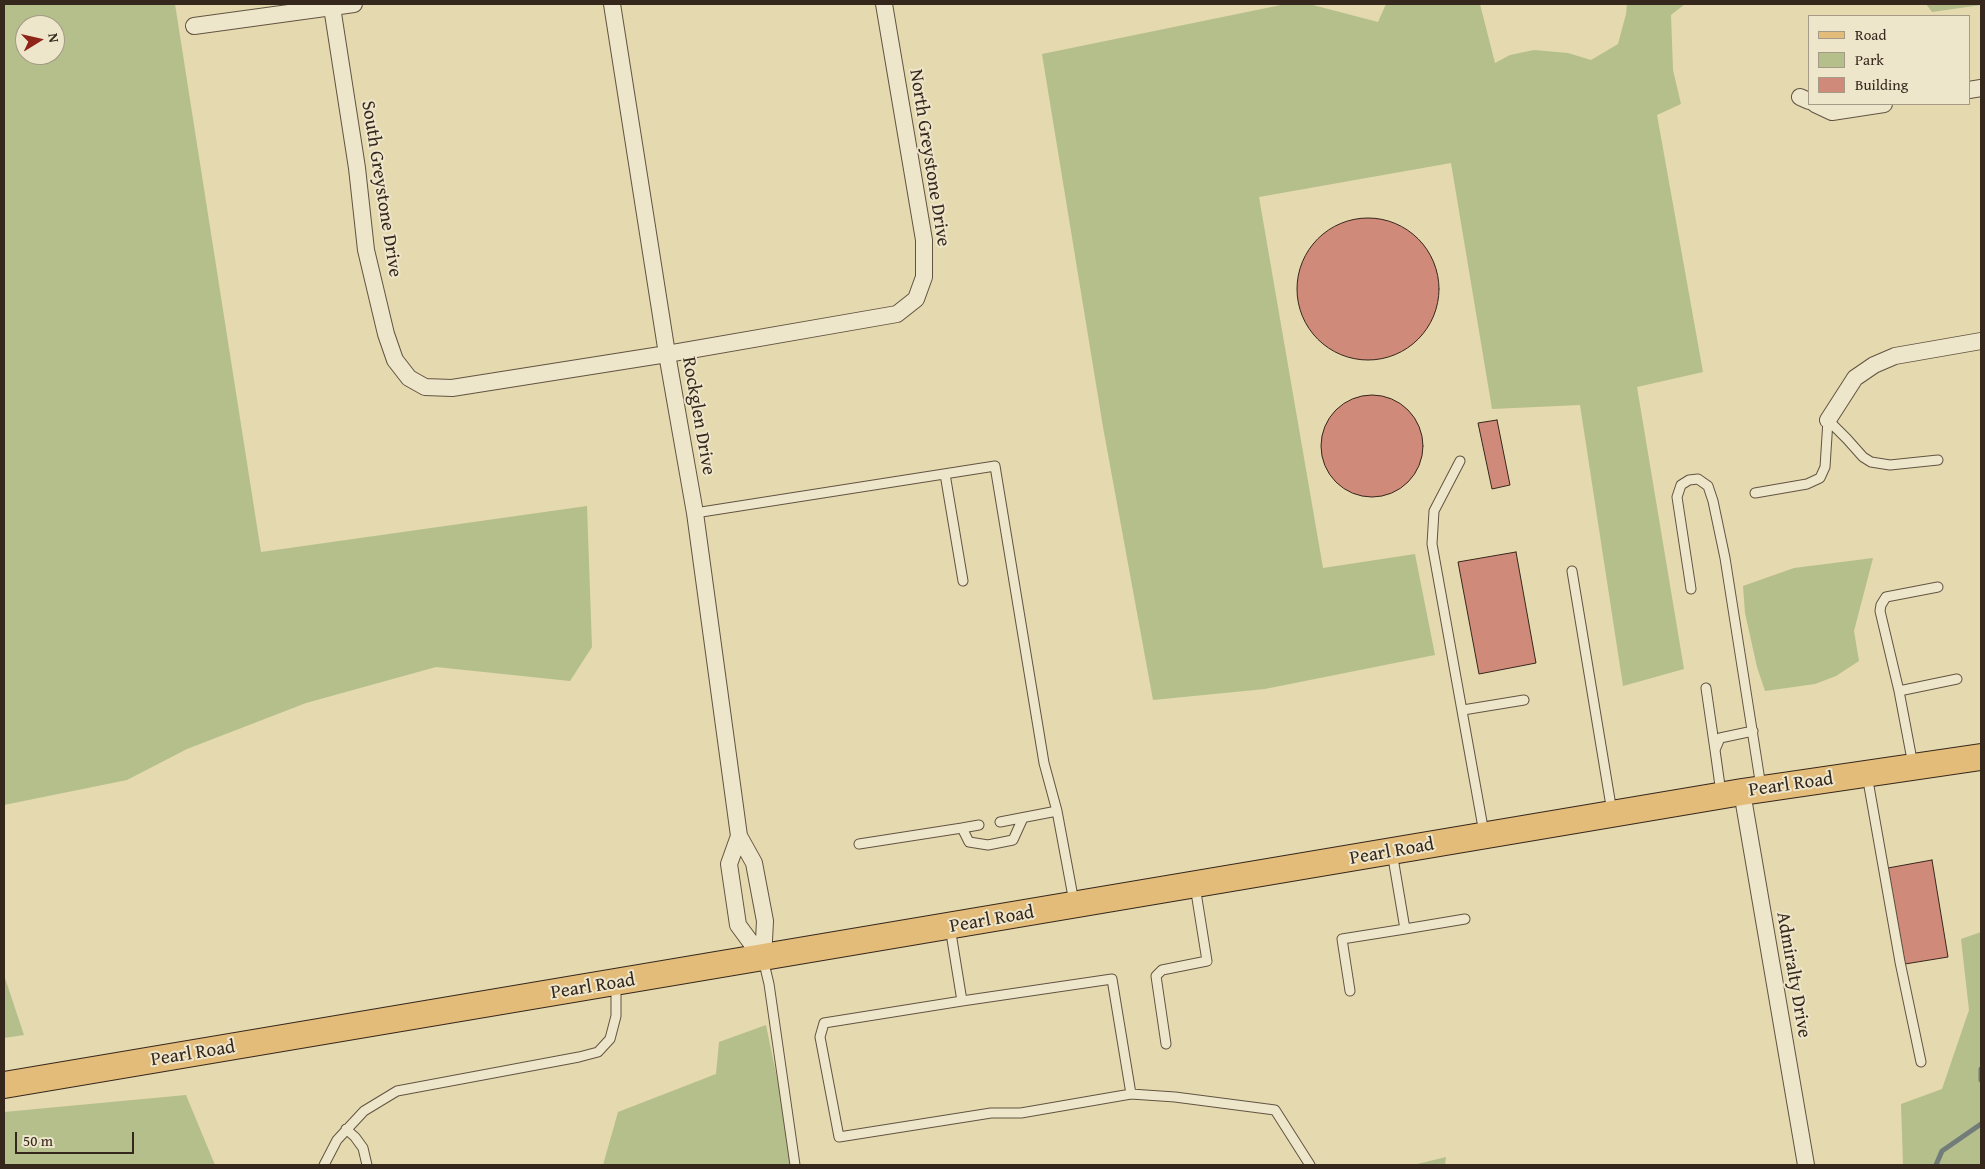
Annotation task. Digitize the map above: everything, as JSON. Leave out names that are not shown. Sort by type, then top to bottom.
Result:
[{"type":"main road","name":"Pearl Road","points":[[4,1085],[763,959],[1742,792],[1981,757]]},
{"type":"street","points":[[194,26],[354,4]]},
{"type":"street","name":"Rockglen Drive","points":[[612,4],[667,354],[695,513],[739,836],[754,863],[765,921],[763,959]]},
{"type":"street","name":"North Greystone Drive","points":[[667,354],[897,314],[916,299],[924,277],[924,240],[884,4]]},
{"type":"street","name":"South Greystone Drive","points":[[332,7],[366,250],[386,334],[396,360],[409,378],[425,387],[452,388],[667,354]]},
{"type":"street","points":[[1817,105],[1832,112],[1878,105]]},
{"type":"street","points":[[1828,420],[1855,378],[1874,365],[1895,356],[1981,341]]},
{"type":"street","name":"Admiralty Drive","points":[[1742,792],[1806,1165]]},
{"type":"street","name":"Rockglen Drive","points":[[739,836],[730,864],[738,925],[763,959]]},
{"type":"lane","points":[[1828,420],[1863,457],[1871,462],[1890,465],[1938,460]]},
{"type":"lane","points":[[1754,493],[1807,484],[1820,478],[1825,467],[1828,420]]},
{"type":"lane","points":[[1460,462],[1434,511],[1432,544],[1485,836]]},
{"type":"lane","points":[[695,513],[995,466],[1044,763],[1057,811],[1074,906]]},
{"type":"lane","points":[[945,474],[963,581]]},
{"type":"lane","points":[[1691,589],[1678,497],[1681,485],[1689,480],[1698,479],[1708,486],[1714,501],[1753,731],[1742,792]]},
{"type":"lane","points":[[1572,571],[1613,814]]},
{"type":"lane","points":[[1914,768],[1899,691],[1880,611],[1886,597],[1938,587]]},
{"type":"lane","points":[[1899,691],[1957,679]]},
{"type":"lane","points":[[1706,688],[1715,750],[1742,792]]},
{"type":"lane","points":[[1463,710],[1524,700]]},
{"type":"lane","points":[[1715,750],[1720,738],[1753,731]]},
{"type":"lane","points":[[1867,774],[1900,962],[1922,1062]]},
{"type":"lane","points":[[1000,822],[1057,811]]},
{"type":"lane","points":[[962,828],[969,842],[988,845],[1013,840],[1023,818]]},
{"type":"lane","points":[[859,844],[979,825]]},
{"type":"lane","points":[[1392,852],[1405,929]]},
{"type":"lane","points":[[1166,1044],[1156,976],[1162,970],[1208,961],[1195,885]]},
{"type":"lane","points":[[1350,991],[1342,939],[1465,918]]},
{"type":"lane","points":[[950,927],[962,1001]]},
{"type":"lane","points":[[763,959],[769,984],[795,1165]]},
{"type":"lane","points":[[1131,1094],[1112,979],[824,1023],[820,1037],[839,1137],[991,1113],[1021,1113],[1131,1094],[1175,1097],[1275,1110],[1310,1165]]},
{"type":"lane","points":[[324,1165],[337,1140],[346,1129],[364,1111],[397,1091],[598,1052],[610,1039],[616,1016],[616,983]]},
{"type":"lane","points":[[346,1129],[355,1136],[363,1148],[367,1165]]},
{"type":"green space","points":[[4,4],[175,4],[261,552],[587,506],[592,647],[570,681],[436,667],[306,703],[187,749],[127,780],[4,805]]},
{"type":"green space","points":[[1286,4],[1309,4],[1378,22],[1386,4],[1480,4],[1495,63],[1510,55],[1534,50],[1568,53],[1591,60],[1618,44],[1627,4],[1685,4],[1671,15],[1673,70],[1681,104],[1657,115],[1703,372],[1637,387],[1684,669],[1623,686],[1580,405],[1492,409],[1451,163],[1259,197],[1323,568],[1415,554],[1435,655],[1265,689],[1153,700],[1103,427],[1042,54]]},
{"type":"green space","points":[[1926,4],[1981,4],[1981,5],[1932,12]]},
{"type":"green space","points":[[1873,558],[1854,631],[1859,661],[1836,676],[1815,684],[1765,691],[1757,667],[1745,613],[1743,586],[1794,568]]},
{"type":"green space","points":[[1981,932],[1981,1165],[1903,1165],[1901,1104],[1942,1089],[1969,1010],[1961,939]]},
{"type":"green space","points":[[4,975],[24,1035],[4,1038]]},
{"type":"green space","points":[[766,1025],[795,1165],[603,1165],[618,1112],[716,1074],[719,1042]]},
{"type":"green space","points":[[186,1095],[215,1165],[4,1165],[4,1112]]},
{"type":"green space","points":[[1446,1157],[1445,1165],[1413,1165]]},
{"type":"building","points":[[1368,218],[1382,219],[1395,223],[1408,230],[1418,239],[1427,249],[1434,262],[1438,275],[1438,303],[1434,316],[1427,329],[1418,339],[1408,348],[1395,355],[1382,359],[1368,360],[1354,359],[1341,355],[1328,348],[1318,339],[1309,329],[1302,316],[1298,303],[1297,289],[1298,275],[1302,262],[1309,249],[1318,239],[1328,230],[1341,223],[1354,219]]},
{"type":"building","points":[[1372,395],[1392,398],[1401,403],[1415,417],[1420,426],[1423,446],[1420,466],[1415,475],[1401,489],[1392,494],[1372,497],[1352,494],[1343,489],[1329,475],[1324,466],[1321,446],[1324,426],[1329,417],[1343,403],[1352,398]]},
{"type":"building","points":[[1497,420],[1510,485],[1492,489],[1478,423]]},
{"type":"building","points":[[1516,552],[1536,663],[1479,674],[1458,562]]},
{"type":"building","points":[[1932,860],[1948,957],[1905,964],[1888,868]]},
{"type":"waterway","points":[[1981,1069],[1981,1080]]},
{"type":"waterway","points":[[1936,1165],[1942,1151],[1981,1124]]}]
